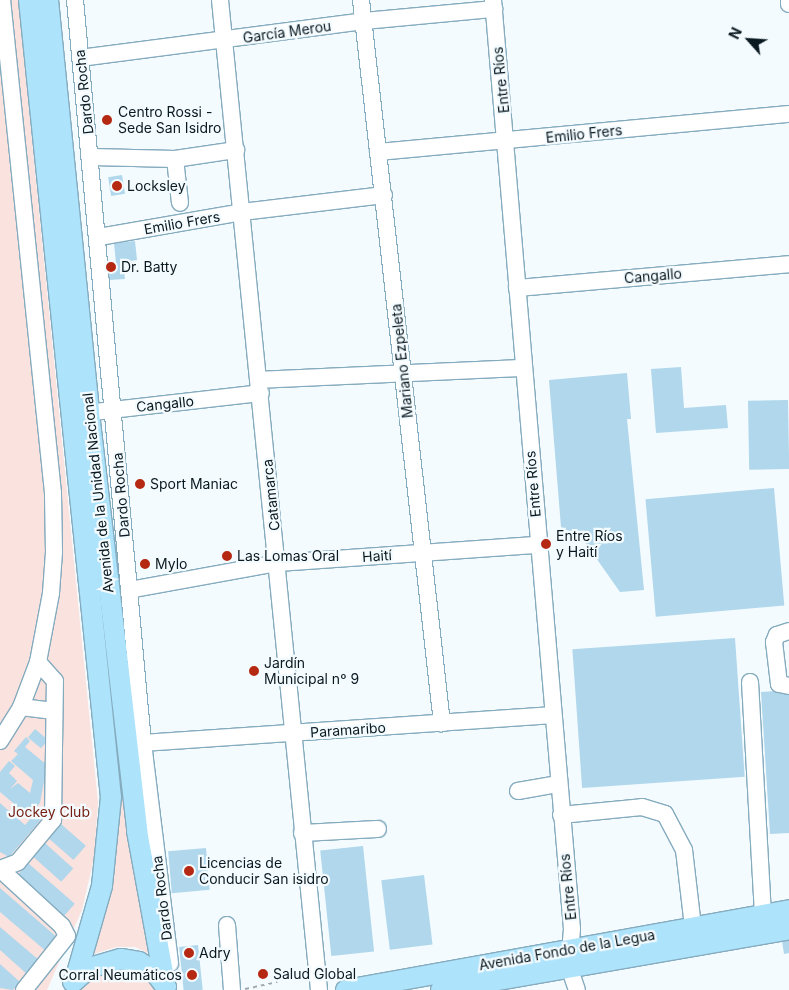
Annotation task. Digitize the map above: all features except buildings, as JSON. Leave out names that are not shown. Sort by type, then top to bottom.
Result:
[{"type":"main road","name":"Avenida de la Unidad Nacional","points":[[29,0],[79,414],[137,831],[168,988]]},
{"type":"main road","name":"Avenida de la Unidad Nacional","points":[[48,0],[79,414],[111,797],[102,886],[71,985]]},
{"type":"main road","name":"Avenida Fondo de la Legua","points":[[441,990],[694,927],[789,910]]},
{"type":"main road","name":"Avenida Fondo de la Legua","points":[[346,990],[789,929]]},
{"type":"main road","points":[[71,985],[89,968],[121,959],[139,962],[154,971],[168,988]]},
{"type":"street","points":[[0,741],[21,707],[38,662],[52,593],[53,493],[2,0]]},
{"type":"street","name":"Dardo Rocha","points":[[74,0],[92,157],[129,590],[168,988]]},
{"type":"street","name":"Catamarca","points":[[220,0],[278,563],[292,734],[319,990]]},
{"type":"street","name":"Mariano Ezpeleta","points":[[361,0],[442,723]]},
{"type":"street","name":"García Merou","points":[[80,58],[494,5]]},
{"type":"street","name":"Entre Ríos","points":[[494,5],[507,141],[517,288],[553,715],[571,958],[577,990]]},
{"type":"street","name":"Emilio Frers","points":[[378,152],[789,114]]},
{"type":"street","points":[[92,157],[175,159],[236,150]]},
{"type":"street","points":[[175,159],[180,203]]},
{"type":"street","name":"Emilio Frers","points":[[99,237],[242,212],[384,195]]},
{"type":"street","name":"Cangallo","points":[[517,288],[789,264]]},
{"type":"street","name":"Cangallo","points":[[79,414],[260,386],[403,371],[524,368]]},
{"type":"street","name":"Haití","points":[[129,590],[278,563],[538,545]]},
{"type":"street","points":[[789,631],[777,635],[774,642],[779,684],[789,686]]},
{"type":"street","points":[[24,990],[67,936],[62,926],[0,869],[18,862],[53,820],[56,681],[38,662]]},
{"type":"street","points":[[750,682],[763,915]]},
{"type":"street","points":[[21,707],[54,711]]},
{"type":"street","name":"Paramaribo","points":[[143,743],[553,715]]},
{"type":"street","points":[[518,791],[558,784]]},
{"type":"street","points":[[561,815],[642,806],[665,814],[684,850],[694,927]]},
{"type":"street","points":[[302,833],[378,829]]},
{"type":"street","points":[[227,926],[232,990]]},
{"type":"path","points":[[238,990],[277,982]]},
{"type":"green space","name":"Jockey Club","points":[[0,0],[18,0],[98,803],[94,858],[82,910],[47,990],[0,990]]},
{"type":"green space","points":[[86,446],[154,956],[135,947],[117,947],[90,955],[110,889]]},
{"type":"green space","points":[[135,966],[162,990],[80,990],[95,974]]},
{"type":"place","name":"Centro Rossi - Sede San Isidro","points":[[107,120]]},
{"type":"place","name":"Locksley","points":[[117,186]]},
{"type":"place","name":"Dr. Batty","points":[[111,267]]},
{"type":"place","name":"Sport Maniac","points":[[140,484]]},
{"type":"place","name":"Entre Ríos y Haití","points":[[546,544]]},
{"type":"place","name":"Las Lomas Oral","points":[[227,556]]},
{"type":"place","name":"Mylo","points":[[145,564]]},
{"type":"place","name":"Jardín Municipal nº 9","points":[[254,671]]},
{"type":"place","name":"Licencias de Conducir San isidro","points":[[189,871]]},
{"type":"place","name":"Adry","points":[[189,953]]},
{"type":"place","name":"Salud Global","points":[[263,974]]},
{"type":"place","name":"Corral Neumáticos","points":[[192,975]]}]
